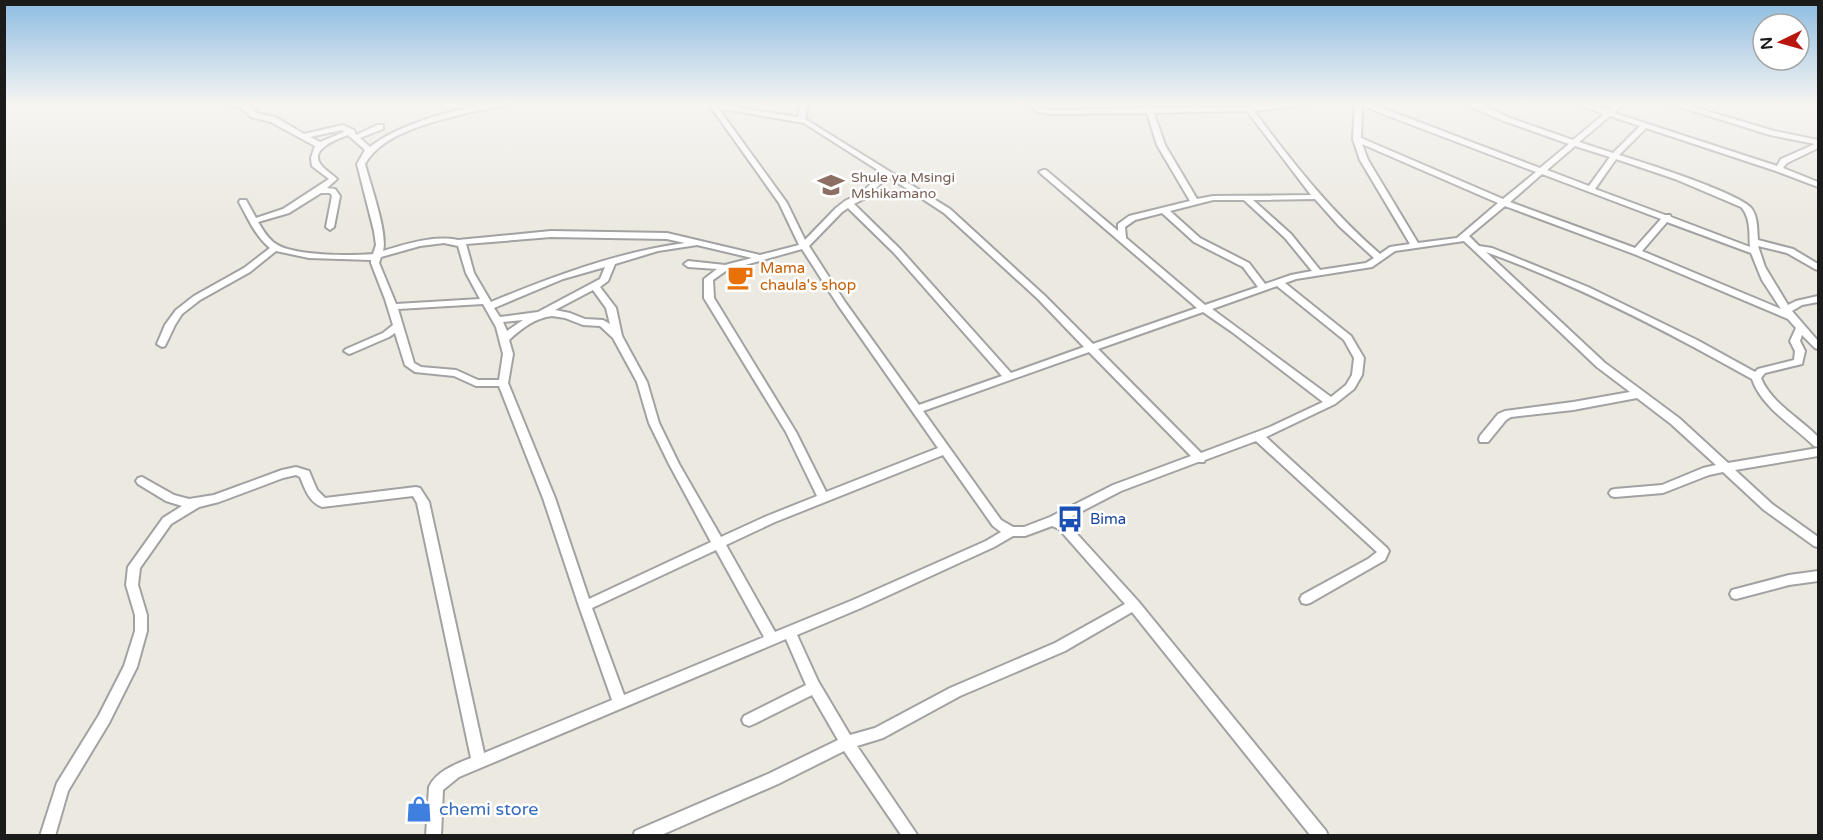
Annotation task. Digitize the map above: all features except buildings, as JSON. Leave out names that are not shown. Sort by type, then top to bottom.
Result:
[{"type":"street","points":[[314,142],[319,145],[329,142]]},
{"type":"street","points":[[361,142],[368,149]]},
{"type":"street","points":[[382,142],[368,149],[362,156],[361,164],[380,245],[375,263],[413,368],[456,374],[476,383],[503,383]]},
{"type":"street","points":[[739,142],[783,203],[804,246],[857,328],[997,524],[1009,533]]},
{"type":"street","points":[[837,142],[947,211],[1017,274],[1092,347],[1200,459]]},
{"type":"street","points":[[1160,142],[1195,202]]},
{"type":"street","points":[[1274,142],[1314,197],[1351,234],[1379,257]]},
{"type":"street","points":[[1359,142],[1364,160],[1415,246]]},
{"type":"street","points":[[1365,142],[1505,203],[1637,252],[1787,313]]},
{"type":"street","points":[[1464,142],[1755,252]]},
{"type":"street","points":[[1570,142],[1614,156],[1744,205],[1750,212],[1755,252],[1787,313],[1818,346]]},
{"type":"street","points":[[1591,189],[1614,156],[1628,142]]},
{"type":"street","points":[[1700,142],[1818,185]]},
{"type":"street","points":[[1779,169],[1784,161],[1818,143]]},
{"type":"street","points":[[917,409],[1278,282],[1316,272],[1369,265],[1389,250],[1454,243],[1465,237],[1482,219],[1505,203],[1575,144]]},
{"type":"street","points":[[254,221],[286,211],[333,179],[316,166],[314,157],[319,145]]},
{"type":"street","points":[[1043,172],[1123,237],[1202,307],[1229,325],[1294,377],[1331,402]]},
{"type":"street","points":[[823,496],[791,432],[709,298],[708,279],[714,272],[726,267],[804,246],[849,203],[866,194],[877,182],[889,174]]},
{"type":"street","points":[[319,190],[332,191],[336,196],[330,227]]},
{"type":"street","points":[[1123,237],[1121,226],[1124,222],[1195,202],[1224,196],[1314,197]]},
{"type":"street","points":[[1246,198],[1288,236],[1316,272]]},
{"type":"street","points":[[243,202],[274,248],[289,253],[320,254],[337,258],[376,256],[420,244],[551,234],[621,234],[667,236],[710,248],[727,248],[738,254],[762,257]]},
{"type":"street","points":[[849,203],[897,251],[1008,376]]},
{"type":"street","points":[[1164,210],[1197,240],[1246,265],[1263,287]]},
{"type":"street","points":[[1637,252],[1667,217]]},
{"type":"street","points":[[798,233],[822,229]]},
{"type":"street","points":[[1465,237],[1601,365],[1729,468],[1768,507],[1818,543]]},
{"type":"street","points":[[459,242],[470,273],[498,320],[508,354],[503,383],[549,498],[620,702]]},
{"type":"street","points":[[1754,242],[1790,251],[1818,267]]},
{"type":"street","points":[[392,307],[489,304],[560,277],[657,249],[697,243]]},
{"type":"street","points":[[162,344],[170,325],[179,312],[211,289],[247,270],[274,248]]},
{"type":"street","points":[[707,267],[710,248]]},
{"type":"street","points":[[1476,248],[1486,249],[1585,289],[1694,342],[1756,377],[1767,396],[1818,443]]},
{"type":"street","points":[[1503,272],[1514,262]]},
{"type":"street","points":[[504,339],[514,328],[604,281],[611,264]]},
{"type":"street","points":[[688,264],[726,267]]},
{"type":"street","points":[[433,836],[435,791],[438,784],[454,771],[857,604],[990,544],[1009,533],[1021,533],[1053,521],[1117,488],[1258,436],[1331,402],[1350,387],[1357,375],[1359,358],[1356,350],[1337,327],[1278,282]]},
{"type":"street","points":[[595,285],[610,308],[617,336],[642,382],[654,423],[674,464],[772,639]]},
{"type":"street","points":[[1787,313],[1799,303],[1818,299]]},
{"type":"street","points":[[498,320],[539,315],[567,315],[583,322],[599,322],[617,336]]},
{"type":"street","points":[[349,351],[386,335],[398,326]]},
{"type":"street","points":[[1756,377],[1762,371],[1799,362],[1800,351],[1794,341],[1801,328]]},
{"type":"street","points":[[1484,439],[1502,417],[1509,414],[1582,405],[1639,394]]},
{"type":"street","points":[[1258,436],[1383,551],[1381,557],[1367,566],[1335,580],[1306,599]]},
{"type":"street","points":[[585,606],[823,496],[945,450]]},
{"type":"street","points":[[1615,493],[1663,489],[1707,471],[1818,452]]},
{"type":"street","points":[[47,836],[62,788],[104,718],[130,667],[141,631],[141,615],[132,585],[134,567],[167,521],[196,503],[296,471],[305,474],[312,492],[322,503],[405,491],[420,494],[479,761]]},
{"type":"street","points":[[142,482],[180,502],[196,503]]},
{"type":"street","points":[[1053,521],[1063,526],[1134,605],[1321,836]]},
{"type":"street","points":[[1736,594],[1789,580],[1818,576]]},
{"type":"street","points":[[640,836],[773,779],[846,743],[878,733],[955,692],[1060,647],[1134,605]]},
{"type":"street","points":[[789,631],[813,688],[846,743],[911,836]]},
{"type":"street","points":[[748,720],[813,688]]},
{"type":"place","name":"Shule ya Msingi Mshikamano","points":[[831,185]]},
{"type":"place","name":"Mama chaula's shop","points":[[740,277]]},
{"type":"place","name":"Bima","points":[[1070,519]]},
{"type":"place","name":"chemi store","points":[[419,809]]}]
